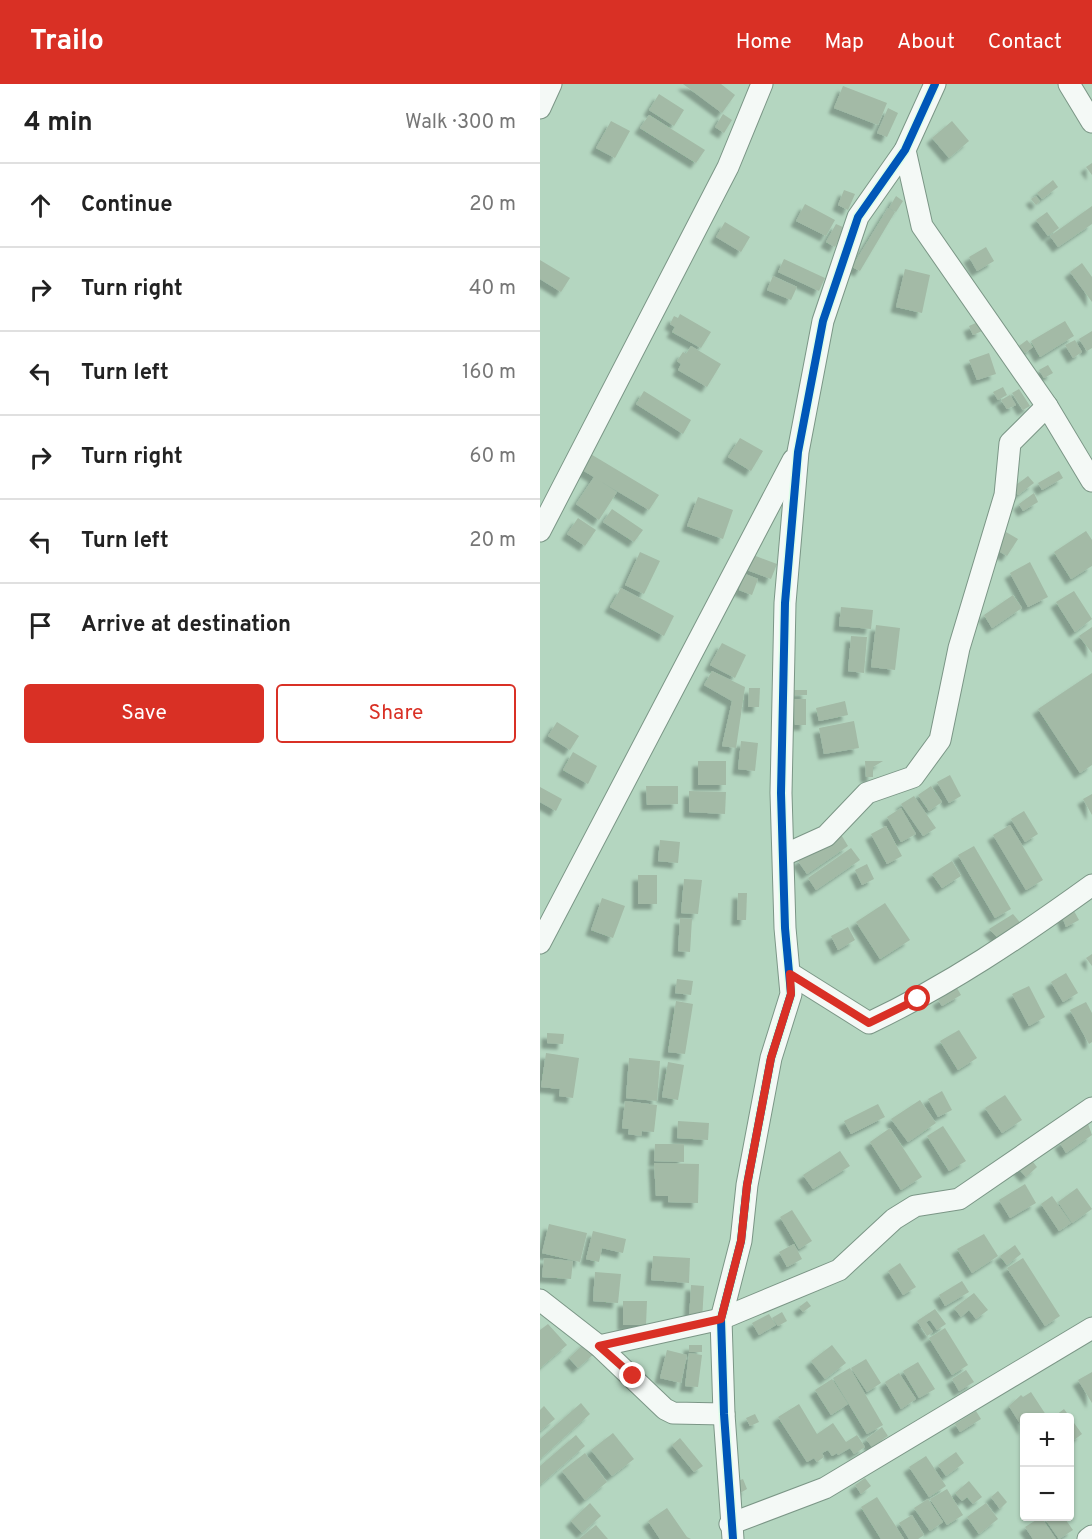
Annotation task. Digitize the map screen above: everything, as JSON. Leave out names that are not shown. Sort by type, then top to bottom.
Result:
[{"type":"street","points":[[540,108],[551,84]]},
{"type":"street","points":[[540,531],[728,167],[762,84]]},
{"type":"street","points":[[935,84],[905,150],[858,217],[823,321],[798,452],[785,603],[781,794],[785,928],[791,994],[771,1058],[747,1185],[741,1241],[721,1319],[724,1414],[731,1487],[732,1532],[825,1488],[1092,1328]]},
{"type":"street","points":[[1069,84],[1092,122]]},
{"type":"street","points":[[905,150],[922,226],[1047,406],[1092,481]]},
{"type":"street","points":[[784,855],[826,836],[867,793],[913,777],[939,740],[959,648],[1005,495],[1010,443],[1047,406]]},
{"type":"street","points":[[540,943],[798,452]]},
{"type":"street","points":[[790,974],[869,1023],[918,999],[1008,946],[1092,885]]},
{"type":"street","points":[[599,1346],[721,1319],[839,1270],[894,1220],[915,1206],[958,1199],[1092,1108]]},
{"type":"street","points":[[540,1300],[599,1346],[665,1409],[674,1413],[724,1414]]},
{"type":"street","points":[[1088,1539],[1092,1536]]},
{"type":"building","points":[[683,84],[721,84],[735,95],[722,113]]},
{"type":"building","points":[[843,86],[887,103],[878,125],[834,108]]},
{"type":"building","points":[[659,94],[684,110],[674,126],[649,110]]},
{"type":"building","points":[[888,108],[898,113],[887,137],[877,133]]},
{"type":"building","points":[[723,114],[732,120],[724,133],[715,127]]},
{"type":"building","points":[[649,115],[705,150],[696,163],[640,128]]},
{"type":"building","points":[[611,121],[630,131],[615,158],[596,148]]},
{"type":"building","points":[[952,121],[969,141],[949,158],[932,138]]},
{"type":"building","points":[[1092,163],[1092,175],[1086,167]]},
{"type":"building","points":[[1053,180],[1058,187],[1042,199],[1037,193]]},
{"type":"building","points":[[844,190],[855,194],[848,210],[838,205]]},
{"type":"building","points":[[896,196],[903,201],[896,212],[889,208]]},
{"type":"building","points":[[1036,196],[1040,201],[1036,205],[1031,199]]},
{"type":"building","points":[[805,204],[835,220],[826,236],[796,221]]},
{"type":"building","points":[[1092,206],[1092,224],[1058,247],[1050,236]]},
{"type":"building","points":[[888,208],[895,212],[860,271],[852,267]]},
{"type":"building","points":[[1047,212],[1059,228],[1048,236],[1036,220]]},
{"type":"building","points":[[725,222],[750,237],[741,252],[716,237]]},
{"type":"building","points":[[836,224],[845,228],[835,247],[826,242]]},
{"type":"building","points":[[986,247],[994,261],[977,271],[969,257]]},
{"type":"building","points":[[784,259],[825,278],[819,291],[778,272]]},
{"type":"building","points":[[540,260],[570,278],[561,292],[540,279]]},
{"type":"building","points":[[1082,263],[1092,277],[1092,302],[1070,272]]},
{"type":"building","points":[[905,269],[930,275],[922,313],[896,307]]},
{"type":"building","points":[[773,276],[797,287],[791,300],[767,290]]},
{"type":"building","points":[[680,314],[711,332],[701,348],[672,332],[675,327],[670,324],[674,316],[678,318]]},
{"type":"building","points":[[1065,321],[1074,336],[1040,357],[1031,341]]},
{"type":"building","points":[[978,322],[982,331],[973,335],[969,326]]},
{"type":"building","points":[[1092,331],[1092,348],[1087,351],[1079,339]]},
{"type":"building","points":[[1027,340],[1033,347],[1025,353],[1019,346]]},
{"type":"building","points":[[1075,340],[1082,352],[1073,358],[1065,345]]},
{"type":"building","points":[[691,346],[721,364],[707,387],[678,370],[681,364],[677,361],[683,352],[686,354]]},
{"type":"building","points":[[989,353],[996,374],[977,380],[969,360]]},
{"type":"building","points":[[1048,365],[1053,373],[1044,378],[1039,370]]},
{"type":"building","points":[[1003,387],[1007,395],[998,400],[993,392]]},
{"type":"building","points":[[1019,389],[1030,406],[1023,410],[1012,393]]},
{"type":"building","points":[[644,391],[691,420],[683,434],[636,404]]},
{"type":"building","points":[[1010,395],[1016,405],[1007,409],[1001,400]]},
{"type":"building","points":[[740,438],[763,451],[751,471],[728,457]]},
{"type":"building","points":[[589,453],[659,495],[649,510],[600,481],[617,492],[599,520],[576,504],[594,477],[579,468]]},
{"type":"building","points":[[1059,471],[1063,478],[1042,490],[1038,483]]},
{"type":"building","points":[[1028,476],[1034,483],[1018,495],[1012,488]]},
{"type":"building","points":[[1034,493],[1038,502],[1023,511],[1019,504]]},
{"type":"building","points":[[698,497],[733,510],[723,539],[687,526]]},
{"type":"building","points":[[612,509],[643,530],[634,542],[603,522]]},
{"type":"building","points":[[578,518],[596,530],[585,546],[567,534]]},
{"type":"building","points":[[1086,531],[1092,540],[1092,566],[1071,579],[1054,552]]},
{"type":"building","points":[[1006,532],[1018,539],[1007,556],[995,549]]},
{"type":"building","points":[[640,552],[660,561],[644,594],[625,585]]},
{"type":"building","points":[[753,555],[777,564],[771,579],[747,570]]},
{"type":"building","points":[[1030,562],[1048,597],[1028,607],[1010,573]]},
{"type":"building","points":[[745,574],[758,579],[752,595],[739,590]]},
{"type":"building","points":[[621,588],[674,616],[664,636],[610,607]]},
{"type":"building","points":[[1074,591],[1092,619],[1075,632],[1056,602]]},
{"type":"building","points":[[1013,595],[1022,608],[992,628],[984,615]]},
{"type":"building","points":[[841,607],[873,610],[871,629],[839,626]]},
{"type":"building","points":[[876,625],[900,628],[895,670],[871,667]]},
{"type":"building","points":[[1092,627],[1092,653],[1079,636]]},
{"type":"building","points":[[851,636],[867,637],[864,673],[848,671]]},
{"type":"building","points":[[722,643],[746,655],[735,678],[710,665]]},
{"type":"building","points":[[712,671],[745,687],[736,748],[722,746],[732,701],[704,685]]},
{"type":"building","points":[[1092,673],[1092,765],[1080,773],[1038,709]]},
{"type":"building","points":[[749,688],[760,688],[759,707],[748,707]]},
{"type":"building","points":[[791,690],[807,690],[807,695],[791,695]]},
{"type":"building","points":[[794,699],[806,699],[806,725],[795,725]]},
{"type":"building","points":[[845,701],[848,715],[819,721],[816,708]]},
{"type":"building","points":[[854,721],[859,748],[824,754],[819,728]]},
{"type":"building","points":[[557,722],[579,736],[570,750],[548,736]]},
{"type":"building","points":[[741,741],[758,743],[755,771],[738,769]]},
{"type":"building","points":[[573,752],[597,766],[588,784],[563,770]]},
{"type":"building","points":[[698,761],[726,761],[726,785],[698,785]]},
{"type":"building","points":[[865,761],[883,761],[873,767],[873,777],[866,777]]},
{"type":"building","points":[[950,775],[961,796],[949,803],[937,782]]},
{"type":"building","points":[[646,786],[678,786],[678,804],[647,805]]},
{"type":"building","points":[[931,786],[942,802],[929,811],[918,795]]},
{"type":"building","points":[[540,787],[562,799],[556,811],[540,802]]},
{"type":"building","points":[[689,791],[726,792],[725,814],[689,812]]},
{"type":"building","points":[[1092,794],[1092,815],[1083,799]]},
{"type":"building","points":[[914,796],[936,828],[923,836],[901,804]]},
{"type":"building","points":[[901,808],[916,834],[901,842],[887,817]]},
{"type":"building","points":[[1024,811],[1038,834],[1025,842],[1011,819]]},
{"type":"building","points":[[1010,825],[1043,880],[1026,890],[993,835]]},
{"type":"building","points":[[886,826],[902,856],[887,864],[871,834]]},
{"type":"building","points":[[840,833],[848,846],[807,874],[798,861]]},
{"type":"building","points":[[660,840],[680,842],[678,863],[658,861]]},
{"type":"building","points":[[974,846],[1011,909],[995,918],[958,855]]},
{"type":"building","points":[[851,848],[860,860],[816,890],[808,878]]},
{"type":"building","points":[[952,861],[961,876],[942,888],[932,874]]},
{"type":"building","points":[[867,864],[874,879],[862,885],[855,870]]},
{"type":"building","points":[[638,875],[657,875],[657,904],[638,904]]},
{"type":"building","points":[[684,879],[702,880],[698,914],[681,913]]},
{"type":"building","points":[[738,893],[747,893],[746,920],[737,920]]},
{"type":"building","points":[[602,898],[625,906],[613,938],[591,930]]},
{"type":"building","points":[[885,903],[910,940],[880,959],[856,922]]},
{"type":"building","points":[[1074,911],[1079,920],[1066,927],[1062,916]]},
{"type":"building","points":[[1013,914],[1023,926],[1002,942],[989,929]]},
{"type":"building","points":[[680,918],[692,919],[690,952],[678,951]]},
{"type":"building","points":[[848,927],[855,940],[838,950],[831,936]]},
{"type":"building","points":[[1092,954],[1092,966],[1086,958]]},
{"type":"building","points":[[1066,973],[1078,993],[1063,1002],[1051,982]]},
{"type":"building","points":[[677,979],[693,981],[691,995],[675,993]]},
{"type":"building","points":[[1029,986],[1045,1017],[1029,1026],[1012,994]]},
{"type":"building","points":[[957,988],[961,995],[942,1006],[938,1000]]},
{"type":"building","points":[[676,1001],[693,1004],[685,1054],[668,1052]]},
{"type":"building","points":[[1086,1002],[1092,1013],[1092,1042],[1089,1044],[1070,1010]]},
{"type":"building","points":[[959,1030],[977,1058],[958,1070],[940,1041]]},
{"type":"building","points":[[547,1033],[564,1034],[563,1044],[547,1043]]},
{"type":"building","points":[[546,1053],[579,1058],[573,1098],[559,1096],[560,1089],[541,1087]]},
{"type":"building","points":[[629,1058],[660,1061],[657,1101],[626,1098]]},
{"type":"building","points":[[668,1062],[684,1065],[678,1100],[662,1097]]},
{"type":"building","points":[[942,1091],[952,1110],[938,1117],[928,1099]]},
{"type":"building","points":[[1005,1095],[1022,1120],[1002,1133],[985,1108]]},
{"type":"building","points":[[920,1100],[936,1123],[908,1142],[891,1119]]},
{"type":"building","points":[[625,1101],[657,1105],[654,1132],[642,1131],[641,1136],[628,1134],[629,1129],[622,1128]]},
{"type":"building","points":[[878,1104],[885,1117],[851,1134],[844,1121]]},
{"type":"building","points":[[678,1121],[709,1123],[708,1140],[677,1138]]},
{"type":"building","points":[[1088,1124],[1092,1135],[1066,1153],[1060,1143]]},
{"type":"building","points":[[943,1126],[966,1161],[949,1171],[927,1136]]},
{"type":"building","points":[[890,1128],[922,1177],[901,1190],[870,1142]]},
{"type":"building","points":[[655,1144],[684,1144],[684,1162],[654,1161]]},
{"type":"building","points":[[840,1151],[850,1166],[813,1189],[803,1175]]},
{"type":"building","points":[[1029,1157],[1037,1167],[1026,1177],[1017,1167]]},
{"type":"building","points":[[654,1163],[699,1164],[698,1203],[668,1202],[668,1196],[656,1196]]},
{"type":"building","points":[[1025,1184],[1036,1203],[1010,1218],[999,1200]]},
{"type":"building","points":[[1077,1188],[1092,1209],[1072,1223],[1058,1202]]},
{"type":"building","points":[[1052,1196],[1071,1223],[1059,1231],[1041,1204]]},
{"type":"building","points":[[792,1210],[812,1241],[799,1249],[780,1217]]},
{"type":"building","points":[[549,1224],[587,1233],[580,1262],[542,1253]]},
{"type":"building","points":[[593,1231],[626,1239],[623,1253],[602,1248],[599,1262],[586,1259]]},
{"type":"building","points":[[984,1234],[998,1256],[972,1273],[957,1249]]},
{"type":"building","points":[[794,1244],[802,1259],[787,1267],[779,1252]]},
{"type":"building","points":[[1015,1245],[1021,1254],[1007,1265],[1000,1256]]},
{"type":"building","points":[[653,1256],[690,1258],[689,1283],[651,1280]]},
{"type":"building","points":[[544,1258],[573,1261],[571,1279],[542,1277]]},
{"type":"building","points":[[1023,1258],[1060,1316],[1045,1326],[1007,1268]]},
{"type":"building","points":[[900,1263],[916,1287],[903,1295],[888,1271]]},
{"type":"building","points":[[595,1272],[621,1274],[618,1303],[593,1301]]},
{"type":"building","points":[[962,1281],[969,1292],[945,1306],[939,1295]]},
{"type":"building","points":[[691,1285],[704,1286],[702,1321],[689,1320]]},
{"type":"building","points":[[974,1293],[988,1310],[976,1319],[969,1310],[961,1317],[954,1308]]},
{"type":"building","points":[[623,1301],[647,1301],[646,1325],[623,1325]]},
{"type":"building","points":[[807,1301],[811,1306],[803,1312],[799,1307]]},
{"type":"building","points":[[935,1309],[946,1324],[937,1330],[930,1320],[926,1322],[933,1332],[927,1336],[917,1321]]},
{"type":"building","points":[[782,1312],[787,1321],[778,1326],[772,1318]]},
{"type":"building","points":[[769,1314],[776,1325],[759,1335],[752,1323]]},
{"type":"building","points":[[548,1324],[567,1345],[540,1368],[540,1330]]},
{"type":"building","points":[[945,1328],[968,1365],[952,1375],[929,1338]]},
{"type":"building","points":[[588,1340],[595,1353],[578,1368],[569,1358]]},
{"type":"building","points":[[689,1345],[702,1345],[702,1352],[689,1352]]},
{"type":"building","points":[[832,1345],[846,1363],[825,1379],[811,1361]]},
{"type":"building","points":[[667,1350],[687,1355],[681,1383],[660,1378]]},
{"type":"building","points":[[689,1353],[702,1355],[698,1387],[685,1386]]},
{"type":"building","points":[[866,1359],[881,1383],[867,1392],[851,1368]]},
{"type":"building","points":[[918,1362],[935,1389],[919,1398],[903,1371]]},
{"type":"building","points":[[850,1368],[883,1425],[867,1434],[833,1378]]},
{"type":"building","points":[[966,1370],[974,1382],[959,1391],[952,1379]]},
{"type":"building","points":[[1092,1372],[1092,1403],[1078,1380]]},
{"type":"building","points":[[899,1373],[916,1399],[901,1409],[885,1382]]},
{"type":"building","points":[[832,1379],[848,1404],[831,1415],[815,1390]]},
{"type":"building","points":[[1031,1392],[1045,1413],[1020,1413],[1020,1424],[1009,1406],[1021,1395],[1023,1397]]},
{"type":"building","points":[[581,1403],[590,1414],[540,1459],[540,1439]]},
{"type":"building","points":[[799,1404],[817,1434],[833,1423],[846,1442],[857,1435],[865,1447],[854,1454],[850,1448],[832,1456],[828,1450],[822,1453],[824,1457],[817,1462],[814,1458],[807,1462],[778,1417]]},
{"type":"building","points":[[544,1406],[555,1419],[540,1431],[540,1410]]},
{"type":"building","points":[[976,1411],[981,1419],[960,1432],[955,1424]]},
{"type":"building","points":[[755,1414],[759,1422],[750,1426],[746,1418]]},
{"type":"building","points":[[1074,1423],[1082,1434],[1074,1440]]},
{"type":"building","points":[[882,1427],[888,1436],[872,1447],[866,1439]]},
{"type":"building","points":[[613,1433],[634,1459],[612,1476],[591,1450]]},
{"type":"building","points":[[576,1435],[585,1446],[540,1485],[540,1466]]},
{"type":"building","points":[[680,1438],[703,1466],[694,1472],[672,1445]]},
{"type":"building","points":[[956,1452],[964,1463],[946,1476],[938,1465]]},
{"type":"building","points":[[585,1453],[607,1482],[585,1500],[562,1471]]},
{"type":"building","points":[[926,1456],[946,1486],[929,1497],[909,1467]]},
{"type":"building","points":[[865,1478],[871,1486],[861,1494],[855,1485]]},
{"type":"building","points":[[743,1479],[747,1489],[740,1493],[735,1482]]},
{"type":"building","points":[[969,1481],[982,1497],[973,1504],[967,1497],[962,1501],[955,1493]]},
{"type":"building","points":[[947,1489],[963,1515],[947,1525],[930,1499]]},
{"type":"building","points":[[998,1491],[1007,1502],[1000,1509],[991,1497]]},
{"type":"building","points":[[877,1497],[904,1539],[881,1539],[861,1507]]},
{"type":"building","points":[[928,1499],[943,1522],[930,1531],[914,1508]]},
{"type":"building","points":[[590,1503],[601,1516],[582,1533],[571,1521]]},
{"type":"building","points":[[986,1503],[998,1519],[979,1534],[967,1517]]},
{"type":"building","points":[[667,1508],[687,1537],[691,1539],[660,1539],[648,1521]]},
{"type":"building","points":[[912,1515],[924,1535],[918,1539],[909,1539],[899,1523]]},
{"type":"building","points":[[1035,1521],[1044,1521],[1056,1539],[1033,1539],[1025,1527]]},
{"type":"building","points":[[1046,1521],[1067,1521],[1073,1530],[1059,1539]]},
{"type":"building","points":[[596,1525],[608,1539],[579,1539]]},
{"type":"cycle path","points":[[733,1539],[724,1414],[721,1319],[741,1241],[747,1185],[771,1058],[791,994],[785,928],[781,793],[785,603],[798,452],[823,321],[858,217],[905,150],[935,84]]},
{"type":"route","points":[[633,1376],[599,1346],[721,1319],[741,1241],[747,1185],[771,1058],[791,994],[790,974],[869,1023],[918,999]]}]
